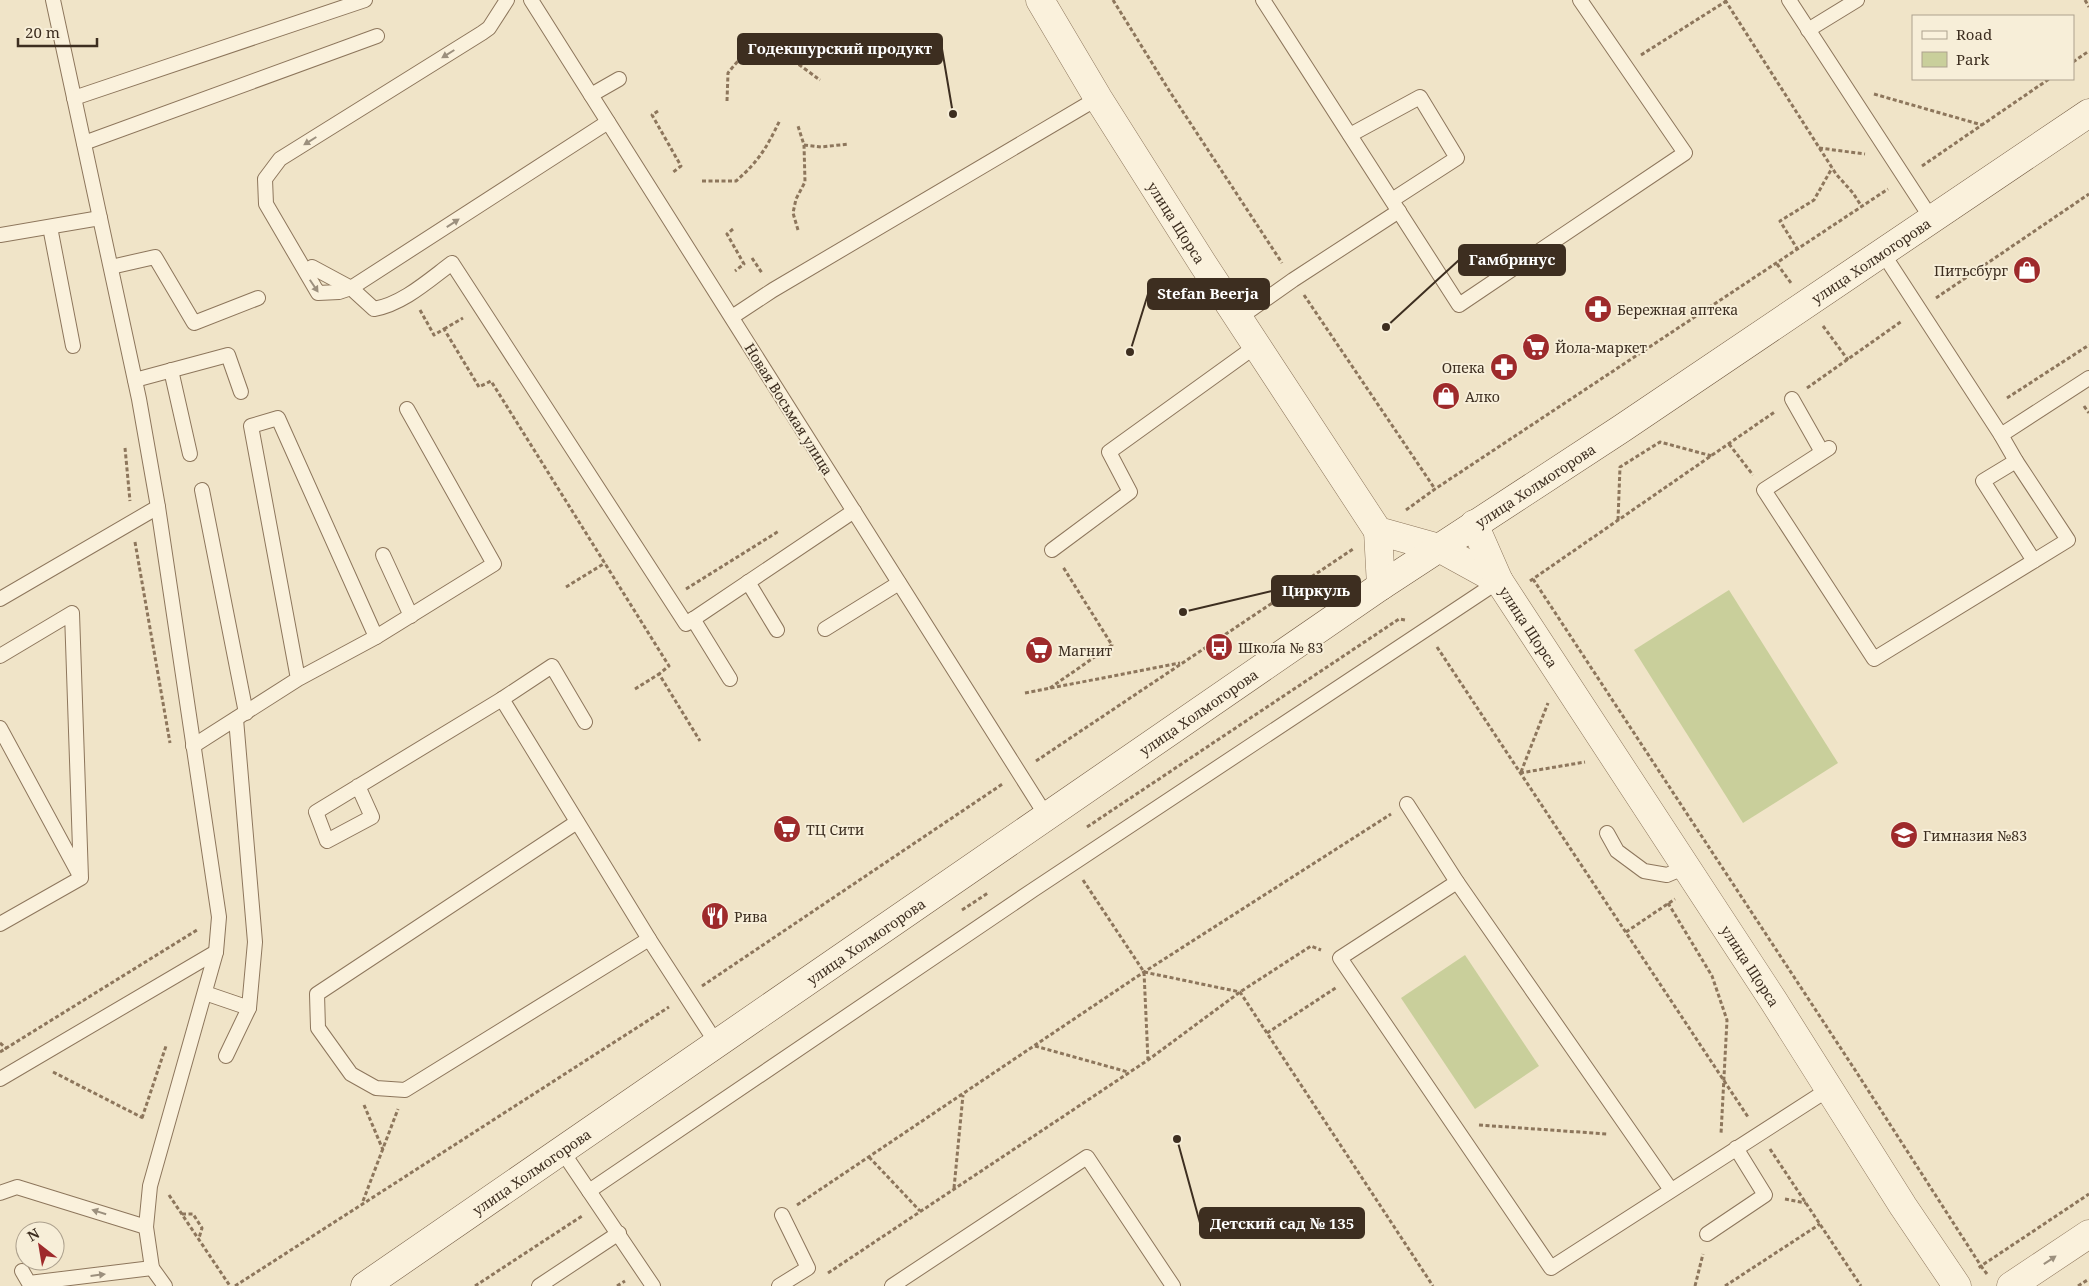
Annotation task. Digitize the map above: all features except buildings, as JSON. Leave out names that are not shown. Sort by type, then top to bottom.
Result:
[{"type":"main road","name":"улица Щорса","points":[[1040,0],[1098,98],[1256,346],[1378,531],[1439,548],[1498,581],[1692,876],[1956,1285]]},
{"type":"main road","name":"улица Холмогорова","points":[[365,1286],[1381,586],[1621,429],[2089,113]]},
{"type":"main road","points":[[1474,524],[1498,581]]},
{"type":"main road","points":[[1378,531],[1381,586]]},
{"type":"main road","points":[[2011,1286],[2089,1234]]},
{"type":"lane","points":[[53,0],[135,380],[158,507],[219,917],[216,952],[150,1186],[146,1227],[152,1268],[165,1286]]},
{"type":"lane","points":[[74,98],[365,0]]},
{"type":"lane","points":[[508,0],[489,28],[280,159],[265,179],[266,204],[318,293],[339,292],[351,288],[608,122]]},
{"type":"lane","name":"Новая Восьмая улица","points":[[531,0],[1047,817]]},
{"type":"lane","points":[[1263,0],[1459,305],[1685,153],[1580,0]]},
{"type":"lane","points":[[1789,0],[1931,218]]},
{"type":"lane","points":[[1808,30],[1857,0]]},
{"type":"lane","points":[[84,143],[377,36]]},
{"type":"lane","points":[[591,95],[619,79]]},
{"type":"lane","points":[[1239,318],[1396,206],[1457,158],[1420,97],[1350,136]]},
{"type":"lane","points":[[732,317],[781,285],[1098,98]]},
{"type":"lane","points":[[0,235],[100,218]]},
{"type":"lane","points":[[50,227],[73,346]]},
{"type":"lane","points":[[1792,399],[1826,450],[1764,490],[1874,659],[2068,540],[1882,252]]},
{"type":"lane","points":[[111,267],[155,258],[194,323],[258,298]]},
{"type":"lane","points":[[312,267],[351,288],[374,309],[386,307],[452,263],[686,624],[854,511]]},
{"type":"lane","points":[[1052,550],[1130,492],[1109,452],[1256,346]]},
{"type":"lane","points":[[135,380],[228,355],[241,392]]},
{"type":"lane","points":[[171,370],[190,454]]},
{"type":"lane","points":[[2001,435],[2089,378]]},
{"type":"lane","points":[[193,746],[298,679],[376,637],[494,564],[407,409]]},
{"type":"lane","points":[[298,679],[251,426],[278,418],[376,637]]},
{"type":"lane","points":[[2016,461],[1983,480],[2034,561]]},
{"type":"lane","points":[[202,490],[241,716],[255,942],[248,1008],[226,1056]]},
{"type":"lane","points":[[0,599],[158,507]]},
{"type":"lane","points":[[383,555],[411,616]]},
{"type":"lane","points":[[589,1191],[1033,890],[1498,581]]},
{"type":"lane","points":[[748,582],[777,630]]},
{"type":"lane","points":[[825,629],[899,583]]},
{"type":"lane","points":[[0,656],[72,613],[81,878]]},
{"type":"lane","points":[[693,619],[730,679]]},
{"type":"lane","points":[[358,786],[502,699],[552,666],[585,722]]},
{"type":"lane","points":[[502,699],[649,940],[717,1044]]},
{"type":"lane","points":[[0,728],[81,878]]},
{"type":"lane","points":[[1407,804],[1457,882],[1671,1190]]},
{"type":"lane","points":[[577,822],[317,994],[318,1028],[351,1074],[376,1088],[405,1090],[649,940]]},
{"type":"lane","points":[[1607,833],[1617,851],[1644,872],[1692,876]]},
{"type":"lane","points":[[2,918],[81,878]]},
{"type":"lane","points":[[1457,882],[1340,958],[1551,1268],[1829,1089]]},
{"type":"lane","points":[[0,1079],[216,952]]},
{"type":"lane","points":[[205,993],[248,1008]]},
{"type":"lane","points":[[1707,1234],[1765,1195],[1736,1148]]},
{"type":"lane","points":[[562,1151],[653,1286]]},
{"type":"lane","points":[[892,1286],[1087,1157],[1173,1286]]},
{"type":"lane","points":[[0,1193],[16,1187],[146,1227]]},
{"type":"lane","points":[[779,1286],[808,1268],[782,1215]]},
{"type":"lane","points":[[539,1286],[619,1233]]},
{"type":"lane","points":[[23,1280],[152,1268]]},
{"type":"path","points":[[1113,0],[1170,92],[1293,280],[1435,489]]},
{"type":"path","points":[[2085,0],[2089,7]]},
{"type":"path","points":[[1624,66],[1726,1],[1832,168],[1854,193],[1862,207]]},
{"type":"path","points":[[727,101],[728,73],[746,54],[768,49],[797,64],[820,80]]},
{"type":"path","points":[[2074,61],[2089,51]]},
{"type":"path","points":[[235,1286],[363,1202],[685,997],[1326,568],[1435,489],[1798,250],[2048,80]]},
{"type":"path","points":[[1844,86],[1982,125]]},
{"type":"path","points":[[658,111],[652,115],[681,166],[672,173]]},
{"type":"path","points":[[702,181],[736,181],[749,170],[766,148],[780,120]]},
{"type":"path","points":[[798,126],[804,145],[802,156],[805,182],[796,199],[793,212],[798,230]]},
{"type":"path","points":[[804,145],[821,147],[849,144]]},
{"type":"path","points":[[1819,148],[1891,157]]},
{"type":"path","points":[[1798,250],[1780,221],[1814,200],[1832,168]]},
{"type":"path","points":[[1981,1266],[1857,1073],[1533,579],[1712,456],[1919,309],[2089,194]]},
{"type":"path","points":[[733,229],[727,234],[744,264],[735,271]]},
{"type":"path","points":[[409,293],[434,334],[444,329],[479,387],[490,381],[670,666],[635,689]]},
{"type":"path","points":[[2007,398],[2089,345]]},
{"type":"path","points":[[124,439],[132,523],[170,744]]},
{"type":"path","points":[[1618,521],[1620,467],[1660,442],[1712,456]]},
{"type":"path","points":[[1729,444],[1764,490]]},
{"type":"path","points":[[681,592],[779,531]]},
{"type":"path","points":[[1050,688],[1112,645],[1052,550]]},
{"type":"path","points":[[566,588],[605,563]]},
{"type":"path","points":[[1433,625],[1436,645],[1861,1286]]},
{"type":"path","points":[[1025,693],[1183,663]]},
{"type":"path","points":[[659,674],[700,741]]},
{"type":"path","points":[[782,1215],[1144,972],[1407,804]]},
{"type":"path","points":[[1067,869],[1081,878],[1144,972],[1148,1060]]},
{"type":"path","points":[[1626,932],[1668,903],[1692,876]]},
{"type":"path","points":[[1668,903],[1712,976],[1727,1020],[1721,1136]]},
{"type":"path","points":[[0,1052],[203,927],[192,966]]},
{"type":"path","points":[[808,1268],[826,1274],[1148,1060],[1240,992],[1311,946],[1340,958]]},
{"type":"path","points":[[1144,972],[1240,992],[1433,1286]]},
{"type":"path","points":[[1267,1033],[1353,976]]},
{"type":"path","points":[[142,1118],[169,1037]]},
{"type":"path","points":[[0,1043],[6,1048],[166,1130]]},
{"type":"path","points":[[1034,1046],[1128,1072]]},
{"type":"path","points":[[351,1074],[383,1151]]},
{"type":"path","points":[[363,1202],[405,1090]]},
{"type":"path","points":[[954,1188],[963,1094]]},
{"type":"path","points":[[1453,1123],[1634,1135]]},
{"type":"path","points":[[869,1157],[920,1211]]},
{"type":"path","points":[[1956,1285],[1981,1266],[2089,1194]]},
{"type":"path","points":[[182,1214],[193,1214],[202,1228],[199,1238]]},
{"type":"path","points":[[186,1221],[230,1286]]},
{"type":"path","points":[[1725,1286],[1820,1224]]},
{"type":"path","points":[[1695,1286],[1707,1234]]},
{"type":"path","points":[[2078,1286],[2089,1279]]},
{"type":"green space","points":[[1729,590],[1838,763],[1743,823],[1634,650]]},
{"type":"green space","points":[[1465,955],[1539,1066],[1475,1109],[1401,998]]},
{"type":"place","name":"Годекшурский продукт","points":[[953,114]]},
{"type":"place","name":"Питьсбург","points":[[2027,270]]},
{"type":"place","name":"Бережная аптека","points":[[1598,309]]},
{"type":"place","name":"Гамбринус","points":[[1386,327]]},
{"type":"place","name":"Йола-маркет","points":[[1536,347]]},
{"type":"place","name":"Stefan Beerja","points":[[1130,352]]},
{"type":"place","name":"Опека","points":[[1504,367]]},
{"type":"place","name":"Алко","points":[[1446,396]]},
{"type":"place","name":"Циркуль","points":[[1183,612]]},
{"type":"place","name":"Школа № 83","points":[[1219,647]]},
{"type":"place","name":"Магнит","points":[[1039,650]]},
{"type":"place","name":"ТЦ Сити","points":[[787,829]]},
{"type":"place","name":"Гимназия №83","points":[[1904,835]]},
{"type":"place","name":"Рива","points":[[715,916]]},
{"type":"place","name":"Детский сад № 135","points":[[1177,1139]]}]
